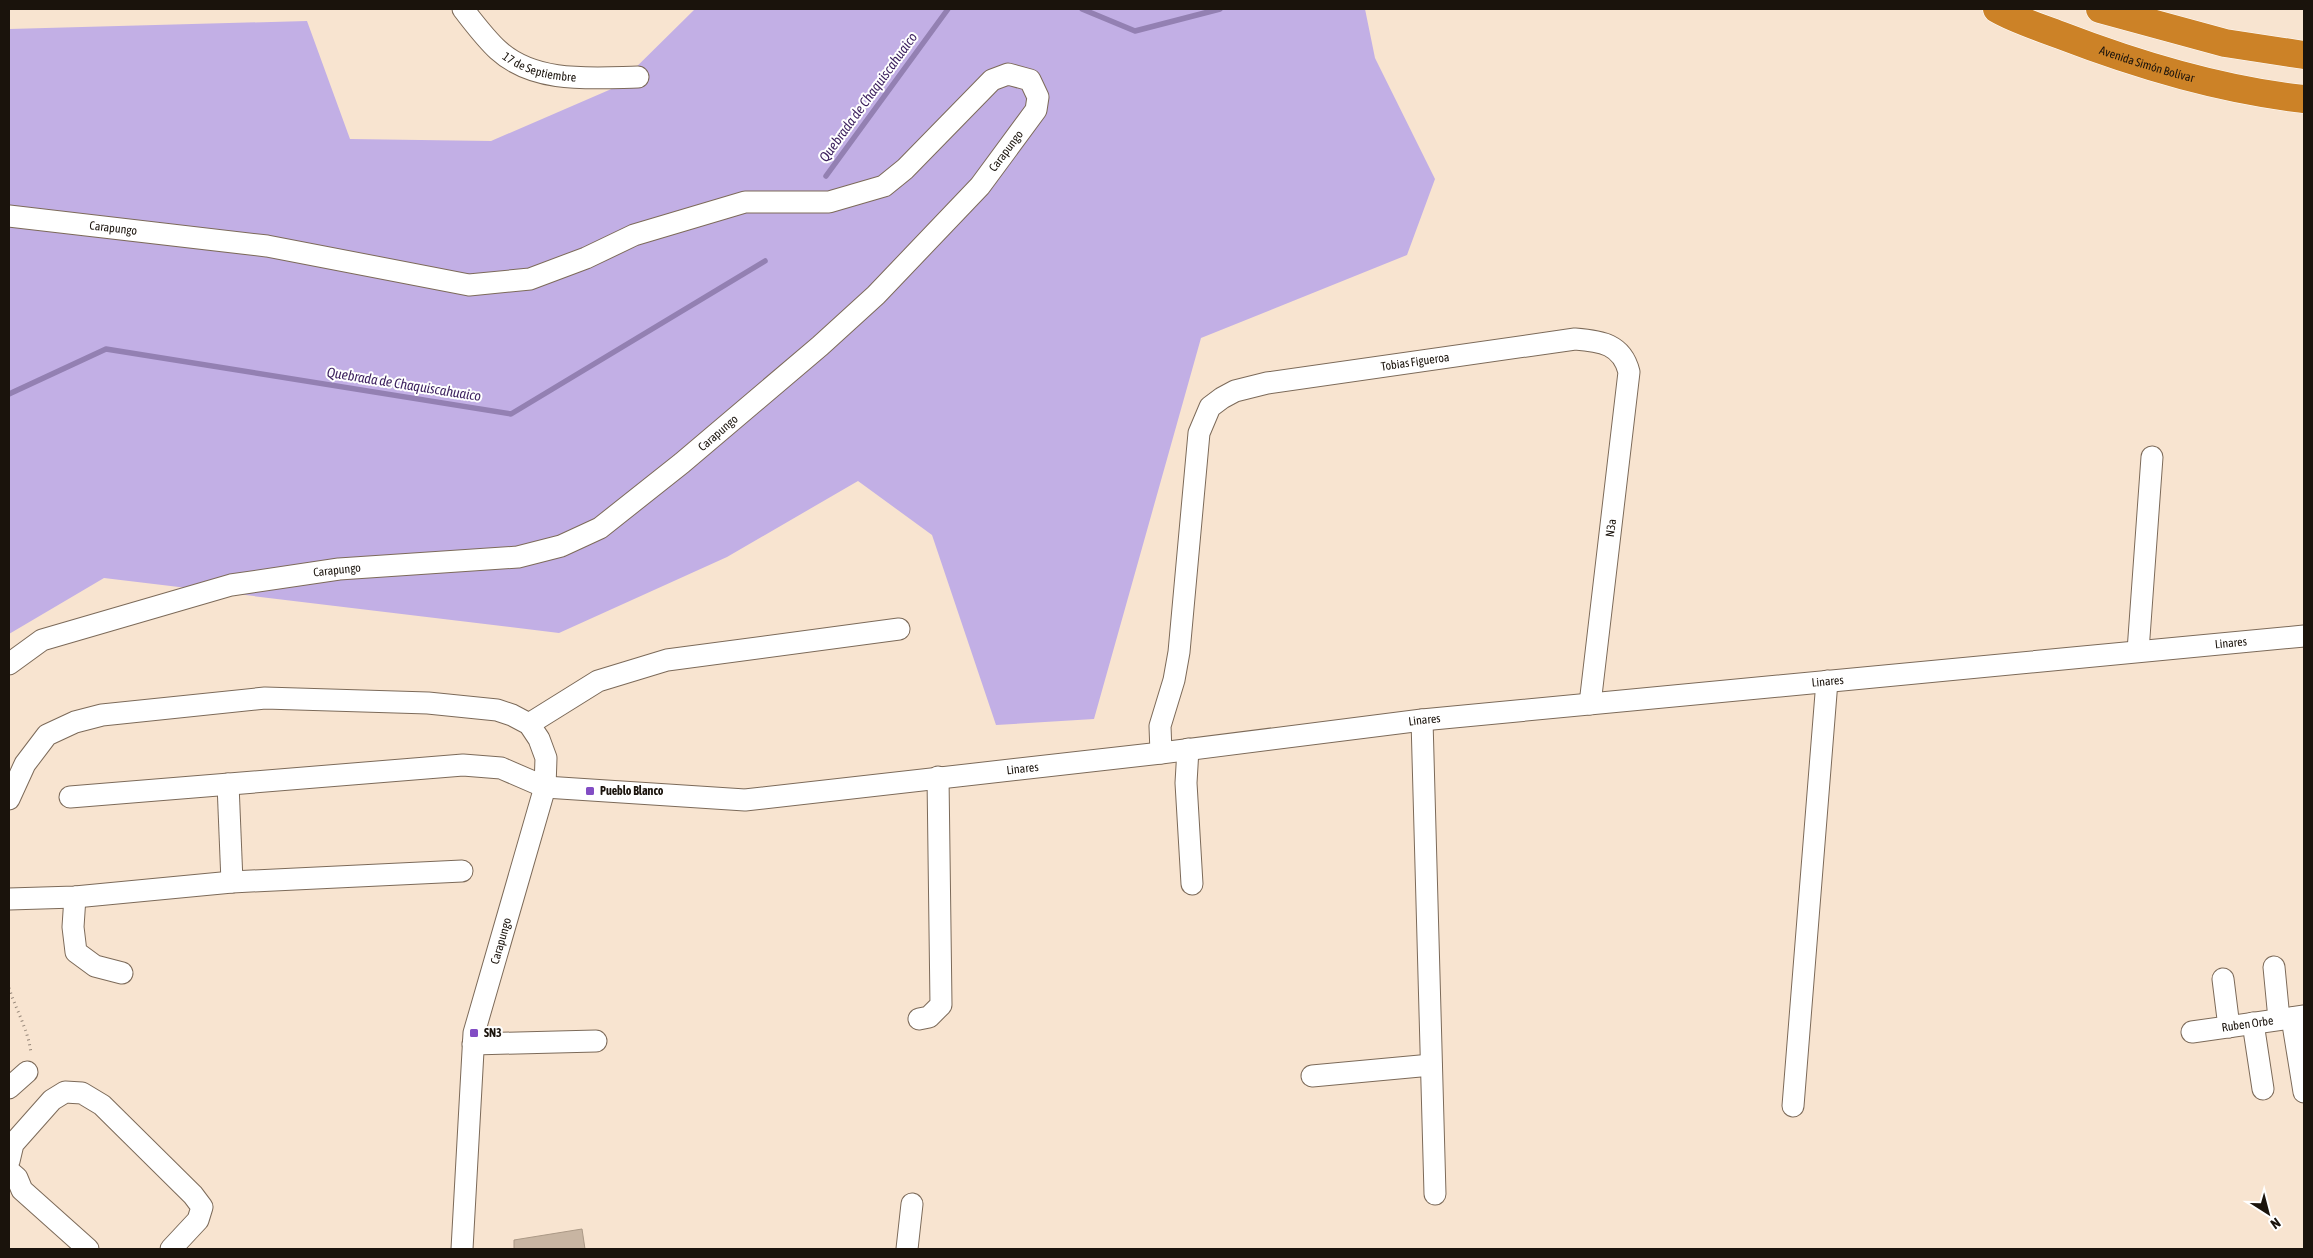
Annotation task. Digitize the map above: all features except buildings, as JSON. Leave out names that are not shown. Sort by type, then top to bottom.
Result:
[{"type":"highway","name":"Avenida Simón Bolívar","points":[[1997,9],[2096,49],[2153,67],[2220,84],[2304,99]]},
{"type":"highway","points":[[2100,9],[2225,43],[2304,55]]},
{"type":"street","name":"17 de Septiembre","points":[[463,9],[499,51],[524,66],[569,79],[638,77]]},
{"type":"street","name":"Carapungo","points":[[9,216],[266,246],[469,285],[501,283],[530,279],[586,258],[634,235],[745,202],[829,202],[884,186],[904,169],[992,80],[1008,74],[1030,80],[1038,97],[1036,110],[980,186],[876,295],[820,346],[682,464],[600,528],[561,546],[518,557],[338,569],[231,585],[42,640],[9,664]]},
{"type":"street","name":"Tobias Figueroa","points":[[1161,753],[1160,726],[1174,680],[1179,652],[1199,433],[1210,407],[1236,391],[1266,383],[1478,352],[1575,340],[1606,343],[1621,353]]},
{"type":"street","name":"N3a","points":[[1590,704],[1627,405],[1629,372],[1621,353]]},
{"type":"street","points":[[2138,652],[2152,457]]},
{"type":"street","points":[[9,799],[25,764],[48,735],[75,722],[102,715],[275,699],[428,703],[497,710],[529,724],[598,681],[667,660],[899,629]]},
{"type":"street","name":"Linares","points":[[70,797],[463,765],[501,768],[545,787],[745,800],[1161,753],[1422,720],[2304,636]]},
{"type":"street","points":[[1793,1106],[1827,681]]},
{"type":"street","points":[[1422,720],[1435,1194]]},
{"type":"street","name":"Carapungo","points":[[462,1249],[473,1044],[545,787],[546,758],[539,739],[529,724]]},
{"type":"street","points":[[1188,749],[1186,783],[1192,884]]},
{"type":"street","points":[[919,1019],[929,1017],[941,1005],[938,777]]},
{"type":"street","points":[[228,784],[232,882]]},
{"type":"street","points":[[9,899],[75,897],[232,882],[462,871]]},
{"type":"street","points":[[75,897],[73,927],[76,952],[94,966],[122,973]]},
{"type":"street","points":[[2274,966],[2292,1018],[2304,1092]]},
{"type":"street","points":[[2223,979],[2228,1027]]},
{"type":"street","name":"Ruben Orbe","points":[[2192,1032],[2292,1018]]},
{"type":"street","points":[[2253,1023],[2263,1088]]},
{"type":"street","points":[[473,1044],[596,1041]]},
{"type":"street","points":[[1312,1076],[1430,1065]]},
{"type":"street","points":[[9,1088],[27,1072]]},
{"type":"street","points":[[9,1161],[13,1144],[52,1100],[65,1092],[82,1093],[102,1105],[193,1195],[202,1207],[198,1220],[171,1249]]},
{"type":"street","points":[[9,1171],[18,1178],[22,1190],[88,1249]]},
{"type":"street","points":[[907,1249],[912,1204]]},
{"type":"path","points":[[9,988],[14,1006],[25,1026],[31,1051],[31,1067],[27,1072]]},
{"type":"shaded area","points":[[695,9],[1365,9],[1375,58],[1435,179],[1407,255],[1201,338],[1094,719],[996,725],[932,535],[858,481],[727,557],[559,633],[104,578],[9,634],[9,29],[307,21],[350,139],[491,141],[616,87]]},
{"type":"waterway","name":"Quebrada de Chaquiscahuaico","points":[[826,176],[948,9]]},
{"type":"waterway","name":"Quebrada de Chaquiscahuaico","points":[[1082,9],[1135,31],[1220,9]]},
{"type":"waterway","name":"Quebrada de Chaquiscahuaico","points":[[9,394],[106,349],[511,414],[765,261]]},
{"type":"place","name":"Pueblo Blanco","points":[[590,791]]},
{"type":"place","name":"SN3","points":[[474,1033]]}]
